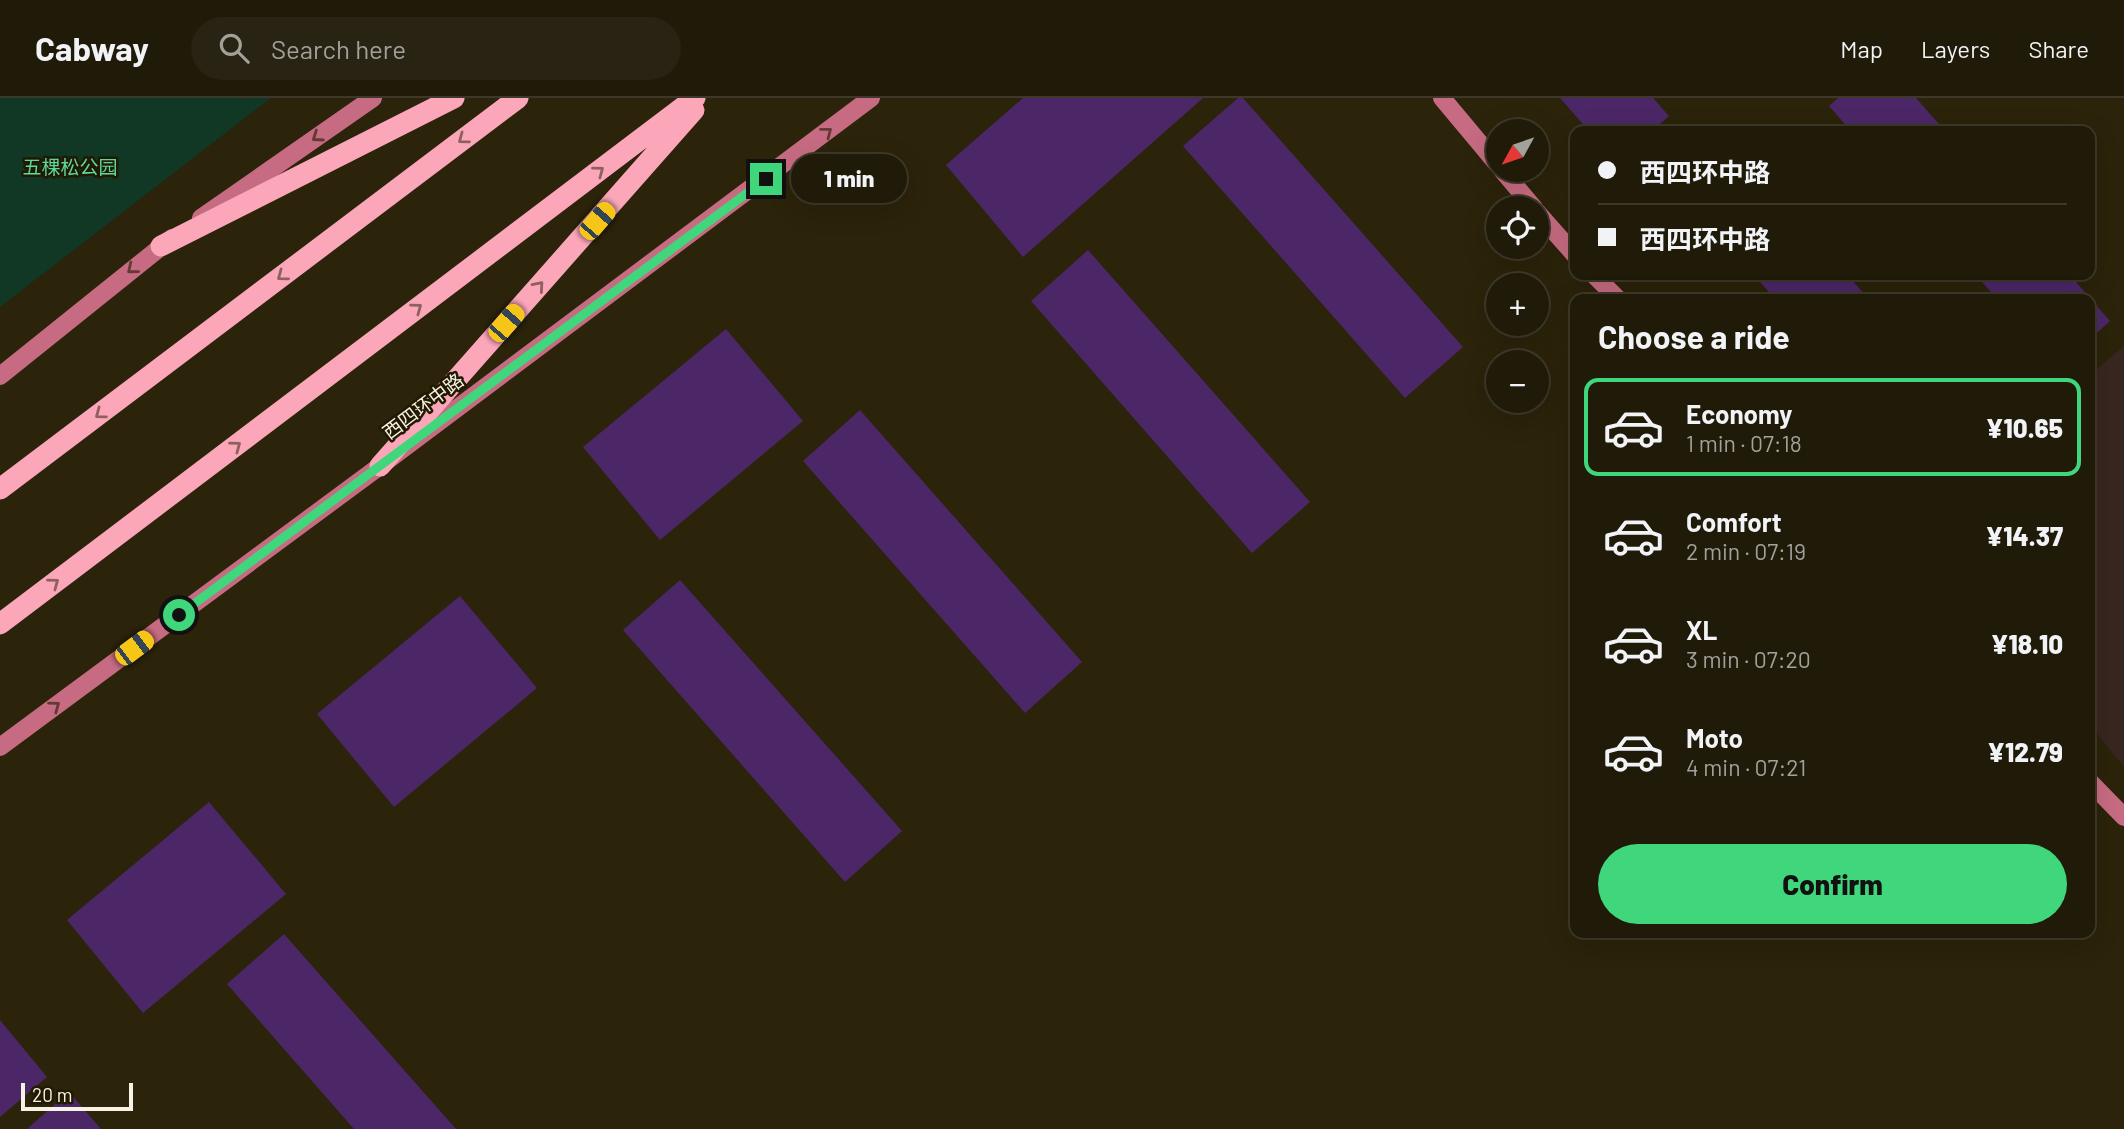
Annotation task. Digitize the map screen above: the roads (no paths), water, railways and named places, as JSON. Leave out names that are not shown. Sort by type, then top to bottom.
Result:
[{"type":"highway","points":[[161,246],[454,98]]},
{"type":"highway","points":[[0,489],[517,98]]},
{"type":"highway","points":[[0,624],[695,98]]},
{"type":"highway","points":[[380,466],[705,98]]},
{"type":"street","points":[[0,376],[161,246],[373,98]]},
{"type":"street","name":"西四环中路","points":[[0,747],[871,98]]},
{"type":"street","points":[[1442,98],[1486,151]]},
{"type":"street","points":[[1512,182],[1523,196]]},
{"type":"street","points":[[1549,226],[1570,249]]},
{"type":"street","points":[[1599,280],[1613,294]]},
{"type":"street","points":[[2095,787],[2124,817]]},
{"type":"park label","name":"五棵松公园","points":[[70,167]]}]
